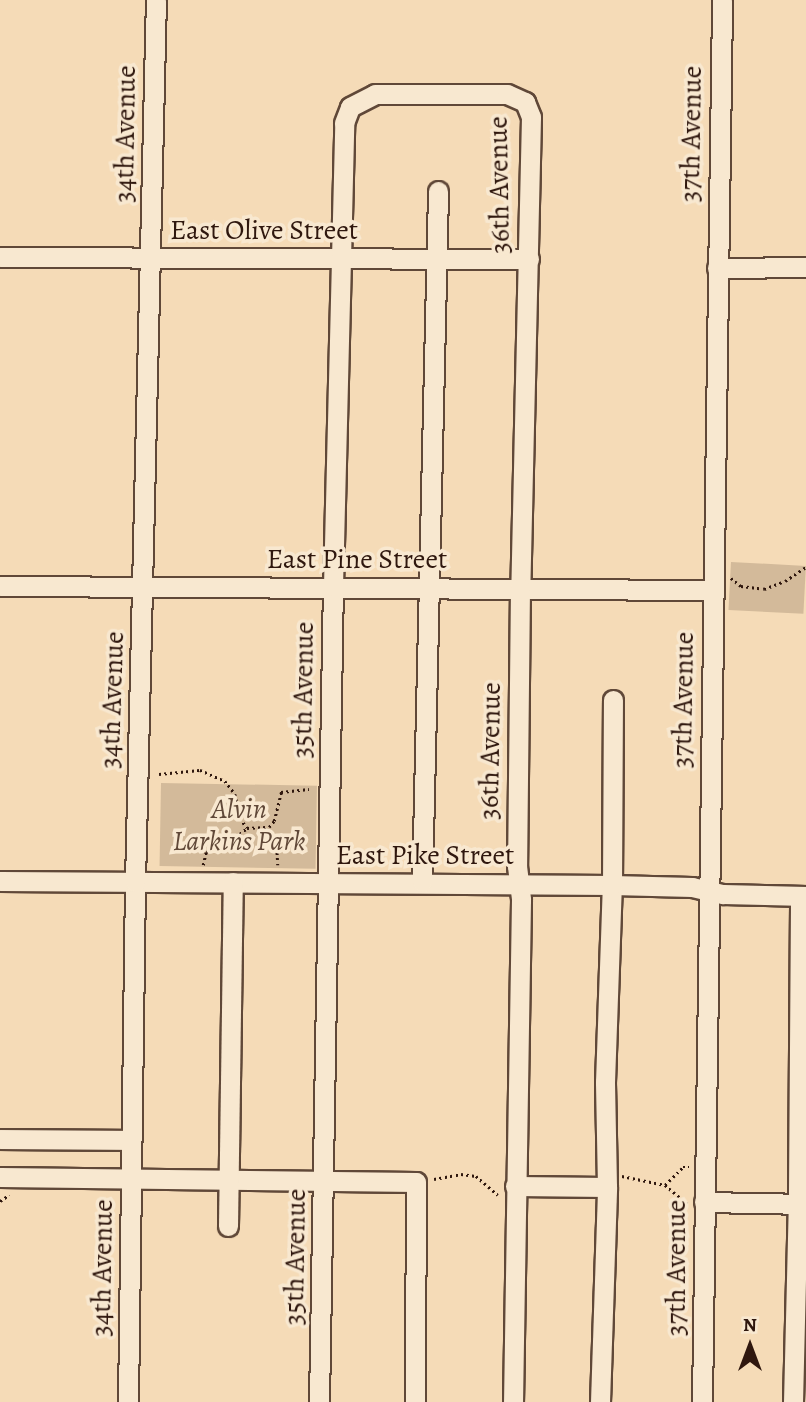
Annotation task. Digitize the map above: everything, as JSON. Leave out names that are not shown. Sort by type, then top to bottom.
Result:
[{"type":"street","name":"34th Avenue","points":[[128,1402],[135,882],[156,0]]},
{"type":"street","name":"37th Avenue","points":[[702,1402],[697,1204],[707,891],[722,0]]},
{"type":"street","name":"35th Avenue","points":[[319,1402],[325,1181],[327,883],[344,123],[351,107],[375,94],[507,94],[525,102]]},
{"type":"street","name":"36th Avenue","points":[[513,1402],[520,588],[531,117],[525,102]]},
{"type":"street","points":[[422,883],[438,191]]},
{"type":"street","name":"East Olive Street","points":[[0,257],[529,259]]},
{"type":"street","points":[[716,268],[806,267]]},
{"type":"street","name":"East Pine Street","points":[[0,586],[713,590]]},
{"type":"street","points":[[600,1402],[609,1180],[605,1082],[612,885],[613,700]]},
{"type":"street","name":"East Pike Street","points":[[0,881],[612,885],[692,887],[707,891],[803,896]]},
{"type":"street","points":[[228,1226],[233,882]]},
{"type":"street","points":[[793,1402],[802,1204],[803,896]]},
{"type":"street","points":[[0,1139],[131,1140]]},
{"type":"street","points":[[0,1177],[325,1181],[422,1179],[415,1402]]},
{"type":"street","points":[[515,1186],[609,1180]]},
{"type":"street","points":[[697,1204],[802,1204]]},
{"type":"path","points":[[727,572],[741,586],[764,589],[785,581],[806,567]]},
{"type":"path","points":[[159,774],[200,770],[225,781],[235,794],[240,818],[247,828]]},
{"type":"path","points":[[204,865],[206,852],[231,841],[247,828],[264,829],[274,821],[281,792],[309,789]]},
{"type":"path","points":[[264,829],[276,848],[278,865]]},
{"type":"path","points":[[665,1185],[683,1167],[692,1167]]},
{"type":"path","points":[[422,1179],[476,1176],[495,1195]]},
{"type":"path","points":[[609,1180],[665,1185],[697,1204]]},
{"type":"path","points":[[0,1200],[13,1193]]},
{"type":"green space","points":[[731,562],[806,566],[803,614],[728,610]]},
{"type":"green space","name":"Alvin Larkins Park","points":[[161,783],[317,786],[316,869],[160,866]]}]
